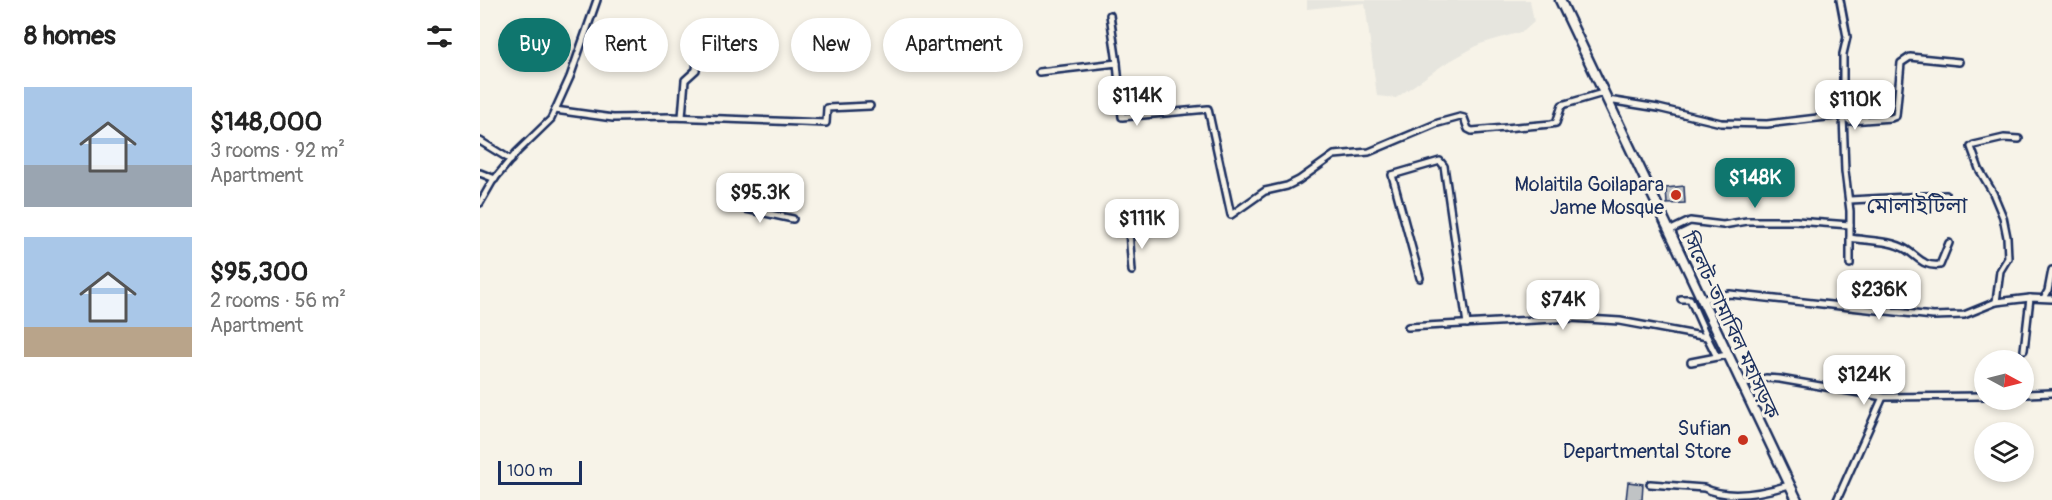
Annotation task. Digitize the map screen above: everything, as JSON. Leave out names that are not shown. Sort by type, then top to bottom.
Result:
[{"type":"highway","name":"সিলেট-তামাবিল মহাসড়ক","points":[[1560,0],[1797,500]]},
{"type":"street","points":[[480,203],[495,178],[551,119],[589,28],[597,0]]},
{"type":"street","points":[[1840,0],[1846,37],[1843,54],[1844,116],[1845,171],[1850,200],[1850,264]]},
{"type":"street","points":[[1110,15],[1122,117],[1208,109],[1231,214],[1265,191],[1287,186],[1299,180],[1334,155],[1369,152],[1438,123],[1460,117],[1464,118],[1468,129],[1472,131],[1551,124],[1556,123],[1562,105],[1604,96],[1721,123],[1767,124],[1844,116],[1850,121],[1896,116],[1901,63],[1910,57],[1959,62]]},
{"type":"street","points":[[1039,72],[1117,63]]},
{"type":"street","points":[[682,117],[685,80],[694,72]]},
{"type":"street","points":[[555,110],[613,118],[682,117],[826,123],[827,108],[870,106]]},
{"type":"street","points":[[1996,302],[2000,271],[2008,258],[2007,237],[1996,201],[1971,147],[1974,144],[1999,139],[2019,139]]},
{"type":"street","points":[[480,141],[511,160]]},
{"type":"street","points":[[1420,278],[1392,175],[1440,161],[1444,166],[1467,324]]},
{"type":"street","points":[[480,172],[495,178]]},
{"type":"street","points":[[1850,200],[1946,195]]},
{"type":"street","points":[[732,206],[793,219]]},
{"type":"street","points":[[1668,232],[1690,221],[1723,225],[1747,221],[1796,221],[1850,225]]},
{"type":"street","points":[[1129,231],[1132,271]]},
{"type":"street","points":[[1850,238],[1898,245],[1922,263],[1932,266],[1940,265],[1949,243]]},
{"type":"street","points":[[2044,298],[2048,291],[2052,270]]},
{"type":"street","points":[[1702,299],[1730,294],[1933,316],[1964,315],[1996,302],[2052,298]]},
{"type":"street","points":[[2024,350],[2030,298]]},
{"type":"street","points":[[1681,299],[1690,299],[1717,357]]},
{"type":"street","points":[[1408,327],[1571,318],[1620,321],[1707,337]]},
{"type":"street","points":[[1691,362],[1727,355]]},
{"type":"street","points":[[1741,385],[1766,378],[1883,397],[1974,396]]},
{"type":"street","points":[[2034,394],[2052,393]]},
{"type":"street","points":[[1837,500],[1883,397]]},
{"type":"street","points":[[1650,484],[1704,488],[1711,493],[1741,497],[1789,485]]},
{"type":"shaded area","points":[[1307,0],[1530,0],[1534,22],[1524,31],[1480,44],[1443,65],[1396,98],[1377,96],[1365,3],[1307,9]]},
{"type":"building","name":"Molaitila Goilapara Jame Mosque","points":[[1684,186],[1685,203],[1667,204],[1666,188]]},
{"type":"building","points":[[1628,482],[1643,484],[1642,500],[1626,500]]},
{"type":"place","name":"Molaitila Goilapara Jame Mosque","points":[[1676,195]]},
{"type":"place","name":"Sufian Departmental Store","points":[[1743,440]]},
{"type":"district","name":"মোলাইটিলা","points":[[1917,205]]}]
